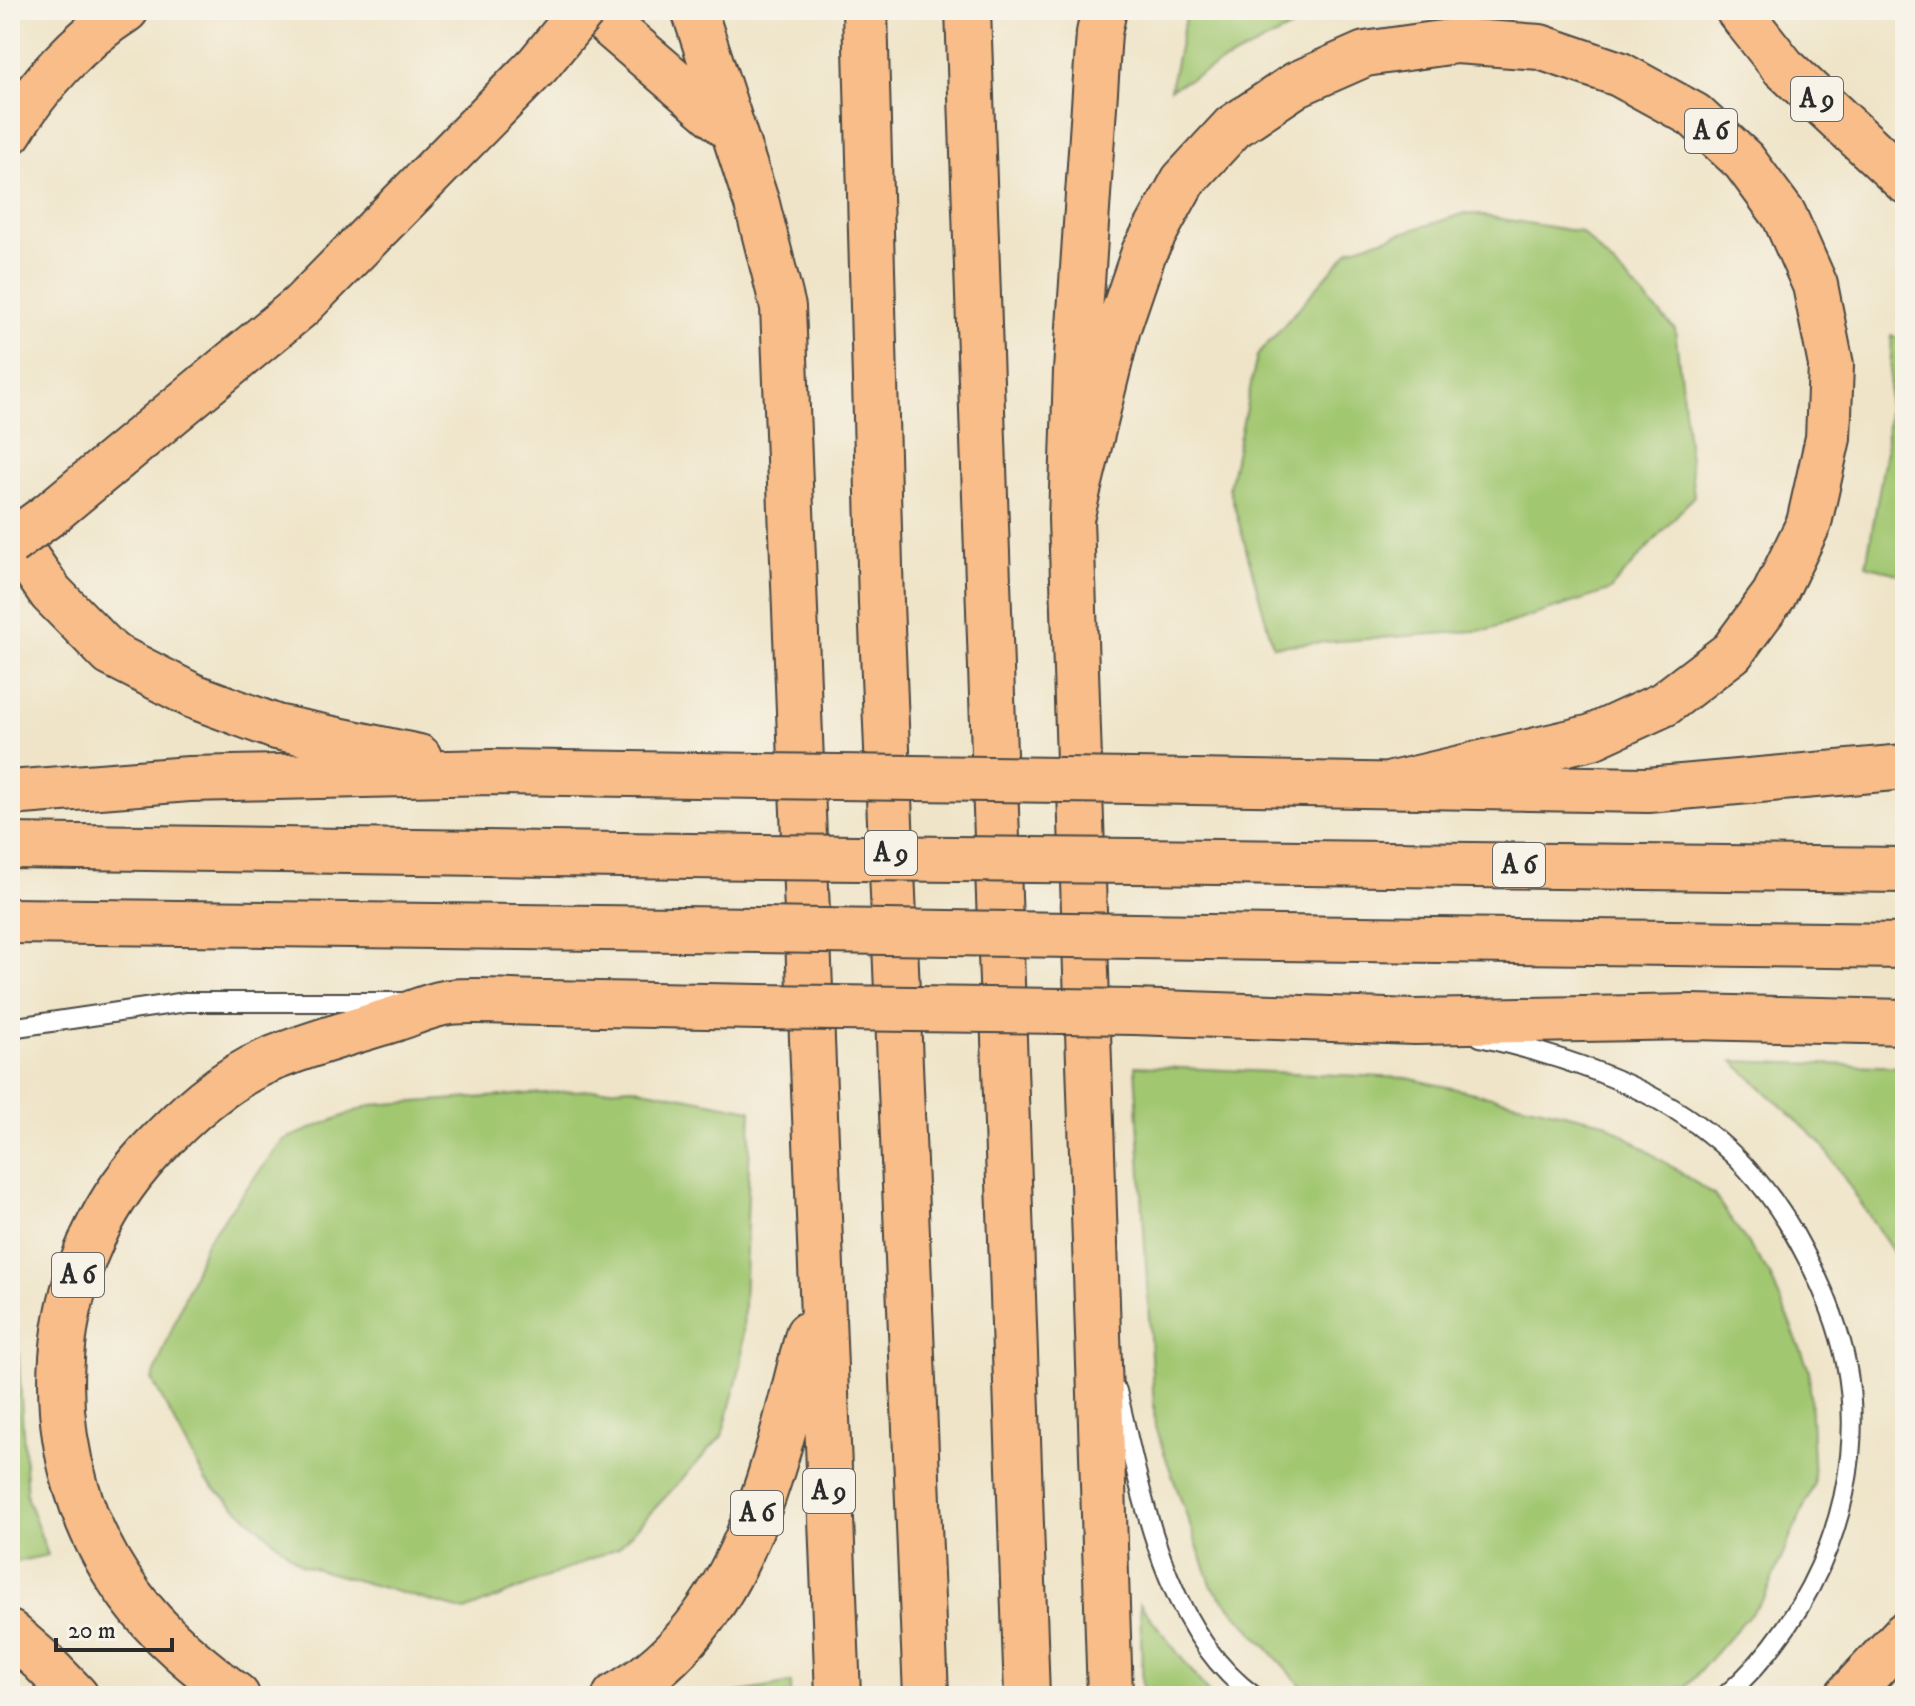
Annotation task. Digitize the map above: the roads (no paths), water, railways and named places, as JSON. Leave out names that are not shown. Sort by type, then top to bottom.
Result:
[{"type":"highway","points":[[10,132],[26,105],[95,30],[126,10]]},
{"type":"highway","points":[[10,543],[50,514],[301,306],[538,65],[583,10]]},
{"type":"highway","points":[[592,10],[733,131]]},
{"type":"highway","points":[[694,10],[757,204],[783,307],[820,1285]]},
{"type":"highway","name":"A 9","points":[[865,10],[881,603],[926,1696]]},
{"type":"highway","points":[[968,10],[1027,1696]]},
{"type":"highway","points":[[1104,10],[1099,33],[1076,371],[1071,519],[1110,1696]]},
{"type":"highway","name":"A 9","points":[[1738,10],[1783,67],[1905,181]]},
{"type":"highway","name":"A 6","points":[[1071,519],[1118,328],[1144,252],[1183,181],[1233,127],[1297,84],[1365,54],[1456,41],[1540,47],[1619,74],[1694,115],[1744,161],[1784,215],[1815,285],[1831,365],[1828,438],[1809,523],[1774,595],[1732,652],[1664,704],[1592,737],[1392,784]]},
{"type":"highway","points":[[10,534],[51,593],[111,654],[193,696],[276,727],[492,772]]},
{"type":"highway","points":[[10,793],[189,779],[492,772],[1648,790],[1905,767]]},
{"type":"highway","name":"A 6","points":[[10,846],[1905,870]]},
{"type":"highway","points":[[10,921],[1905,946]]},
{"type":"highway","points":[[449,1002],[1134,1012],[1415,1022],[1692,1017],[1905,1022]]},
{"type":"highway","name":"A 6","points":[[237,1696],[181,1653],[129,1594],[100,1544],[73,1479],[62,1405],[60,1353],[72,1288],[97,1225],[134,1169],[184,1115],[263,1063],[310,1045],[449,1002]]},
{"type":"highway","name":"A 9","points":[[820,1285],[838,1696]]},
{"type":"highway","name":"A 6","points":[[615,1696],[633,1687],[683,1643],[713,1604],[746,1542],[772,1475],[820,1285]]},
{"type":"highway","points":[[10,1633],[76,1696]]},
{"type":"highway","points":[[1847,1696],[1905,1634]]},
{"type":"lane","points":[[10,1028],[186,1002],[449,1002]]},
{"type":"lane","points":[[1415,1022],[1526,1048],[1609,1078],[1666,1105],[1708,1132],[1743,1165],[1773,1200],[1817,1276],[1834,1319],[1846,1363],[1851,1401],[1851,1441],[1846,1480],[1824,1557],[1804,1601],[1762,1662],[1725,1696]]},
{"type":"lane","points":[[1098,1315],[1156,1550],[1195,1631],[1238,1685],[1254,1696]]}]
